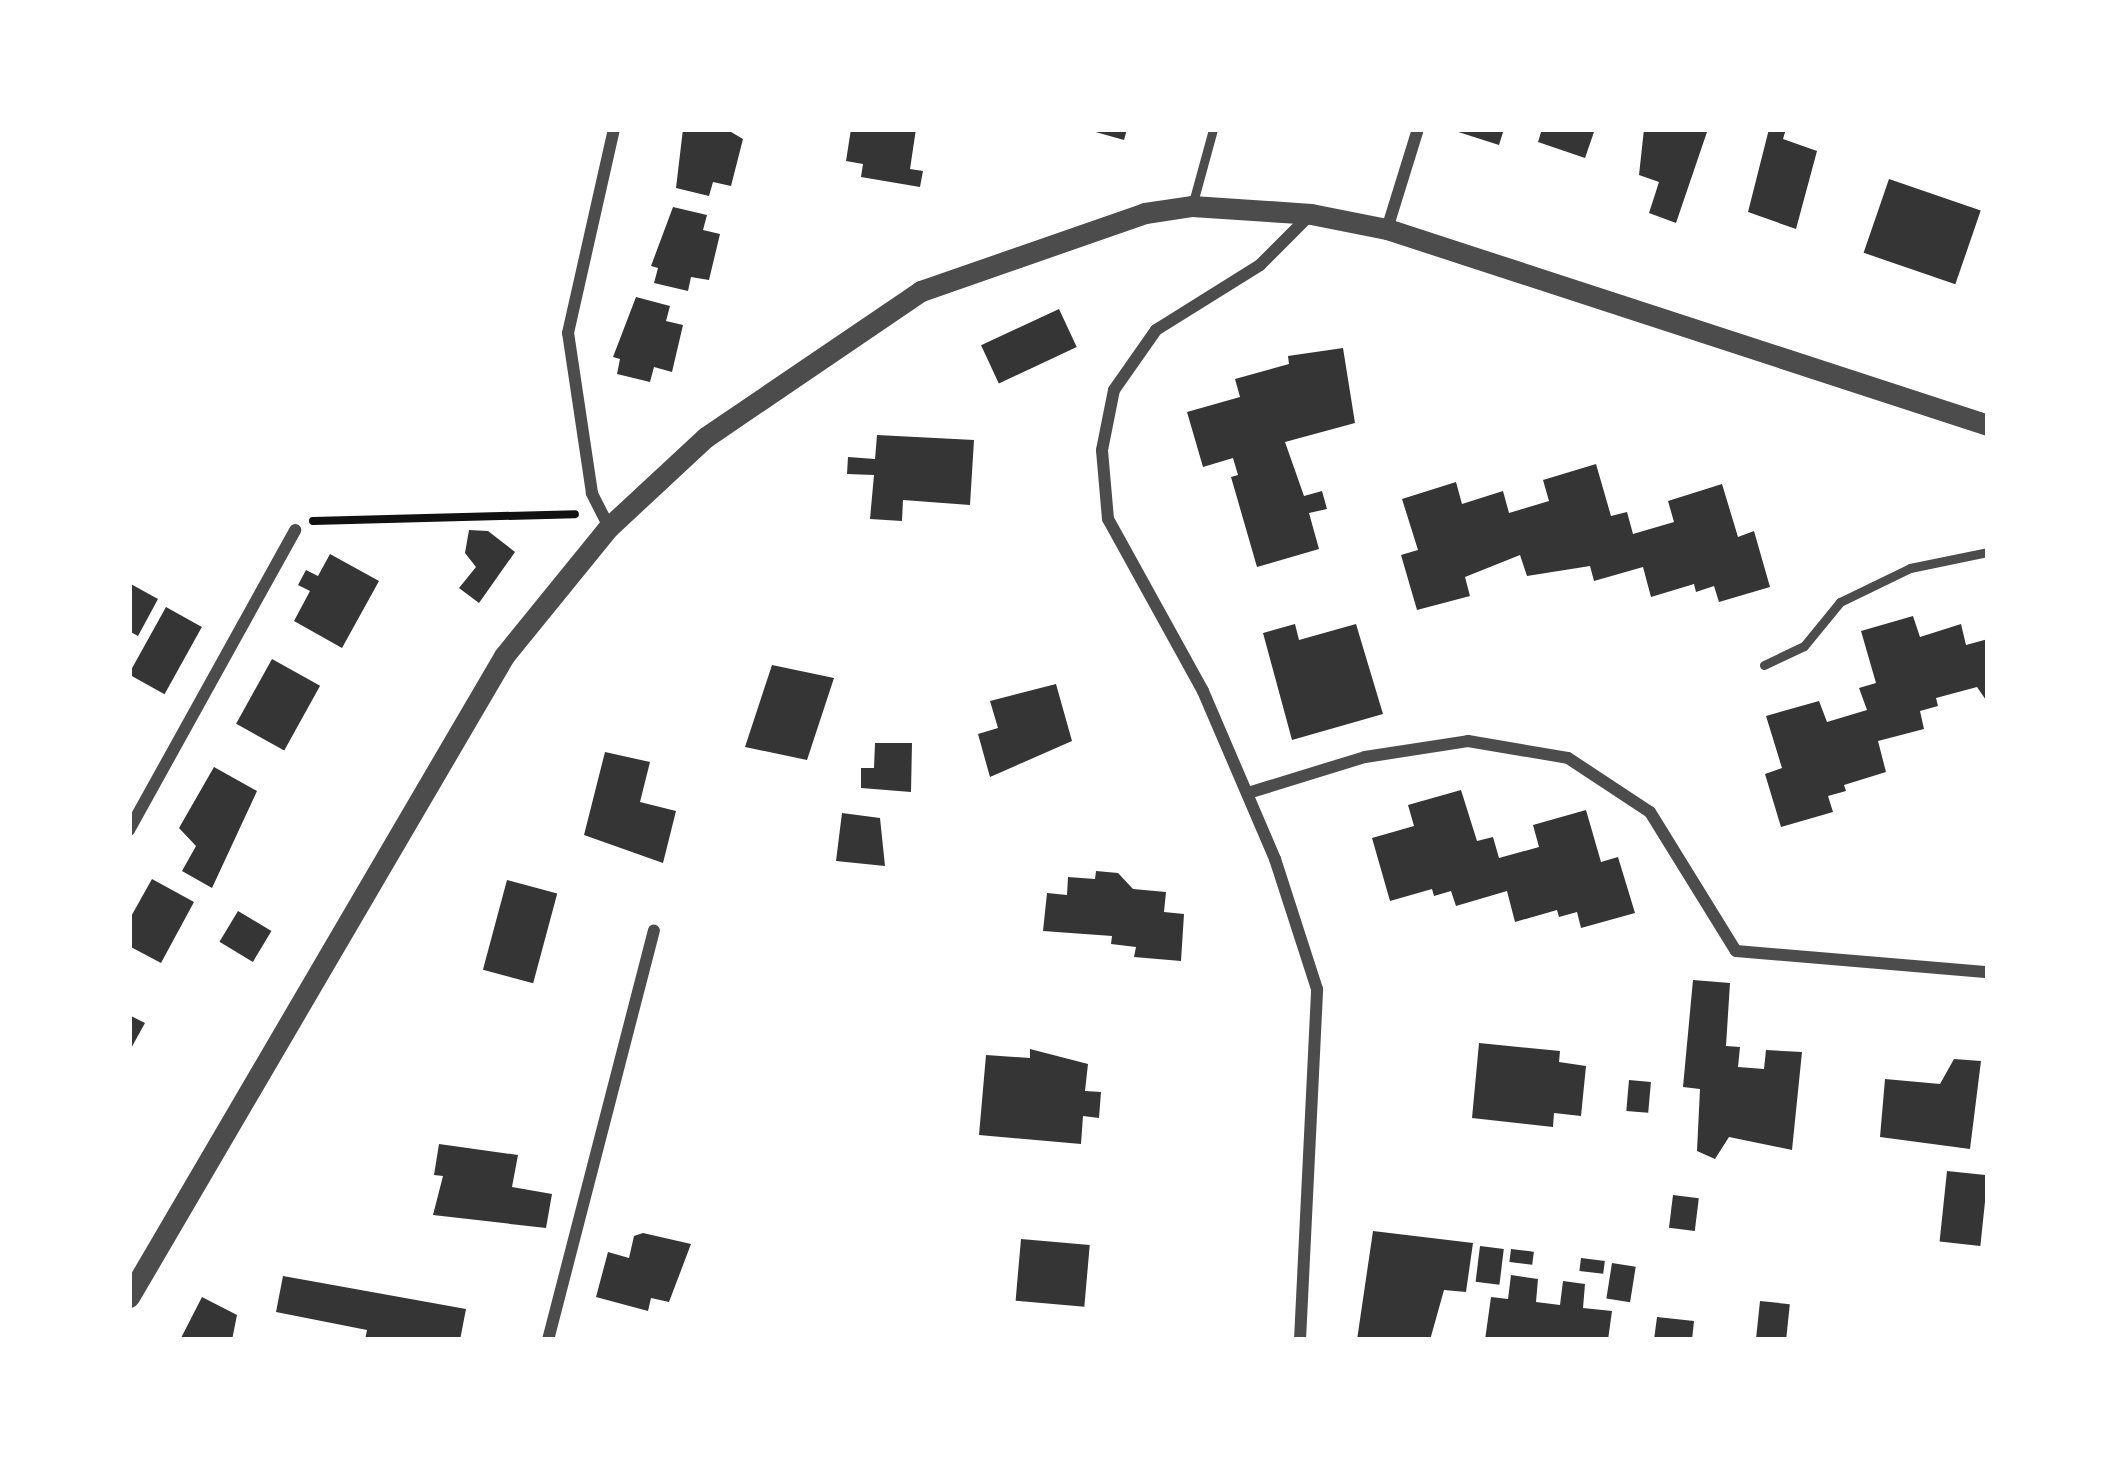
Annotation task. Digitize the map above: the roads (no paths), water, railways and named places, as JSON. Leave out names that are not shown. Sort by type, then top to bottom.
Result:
[{"type":"street","points":[[610,527],[592,493],[568,333],[614,129]]},
{"type":"street","points":[[1387,229],[1418,129]]},
{"type":"street","points":[[129,1297],[504,656],[610,527],[706,436],[921,291],[1094,224],[1192,206],[1311,214],[1387,229],[1988,425]]},
{"type":"street","points":[[1300,1340],[1318,989],[1248,793],[1190,665],[1108,519],[1103,436],[1114,390],[1156,331],[1260,265],[1311,214]]},
{"type":"street","points":[[129,830],[295,530]]},
{"type":"street","points":[[1248,793],[1365,757],[1468,741],[1568,758],[1650,812],[1736,951],[1988,972]]},
{"type":"street","points":[[548,1340],[655,930]]},
{"type":"lane","points":[[1192,206],[1213,129]]},
{"type":"lane","points":[[1764,665],[1804,646],[1840,602],[1910,568],[1988,552]]}]
